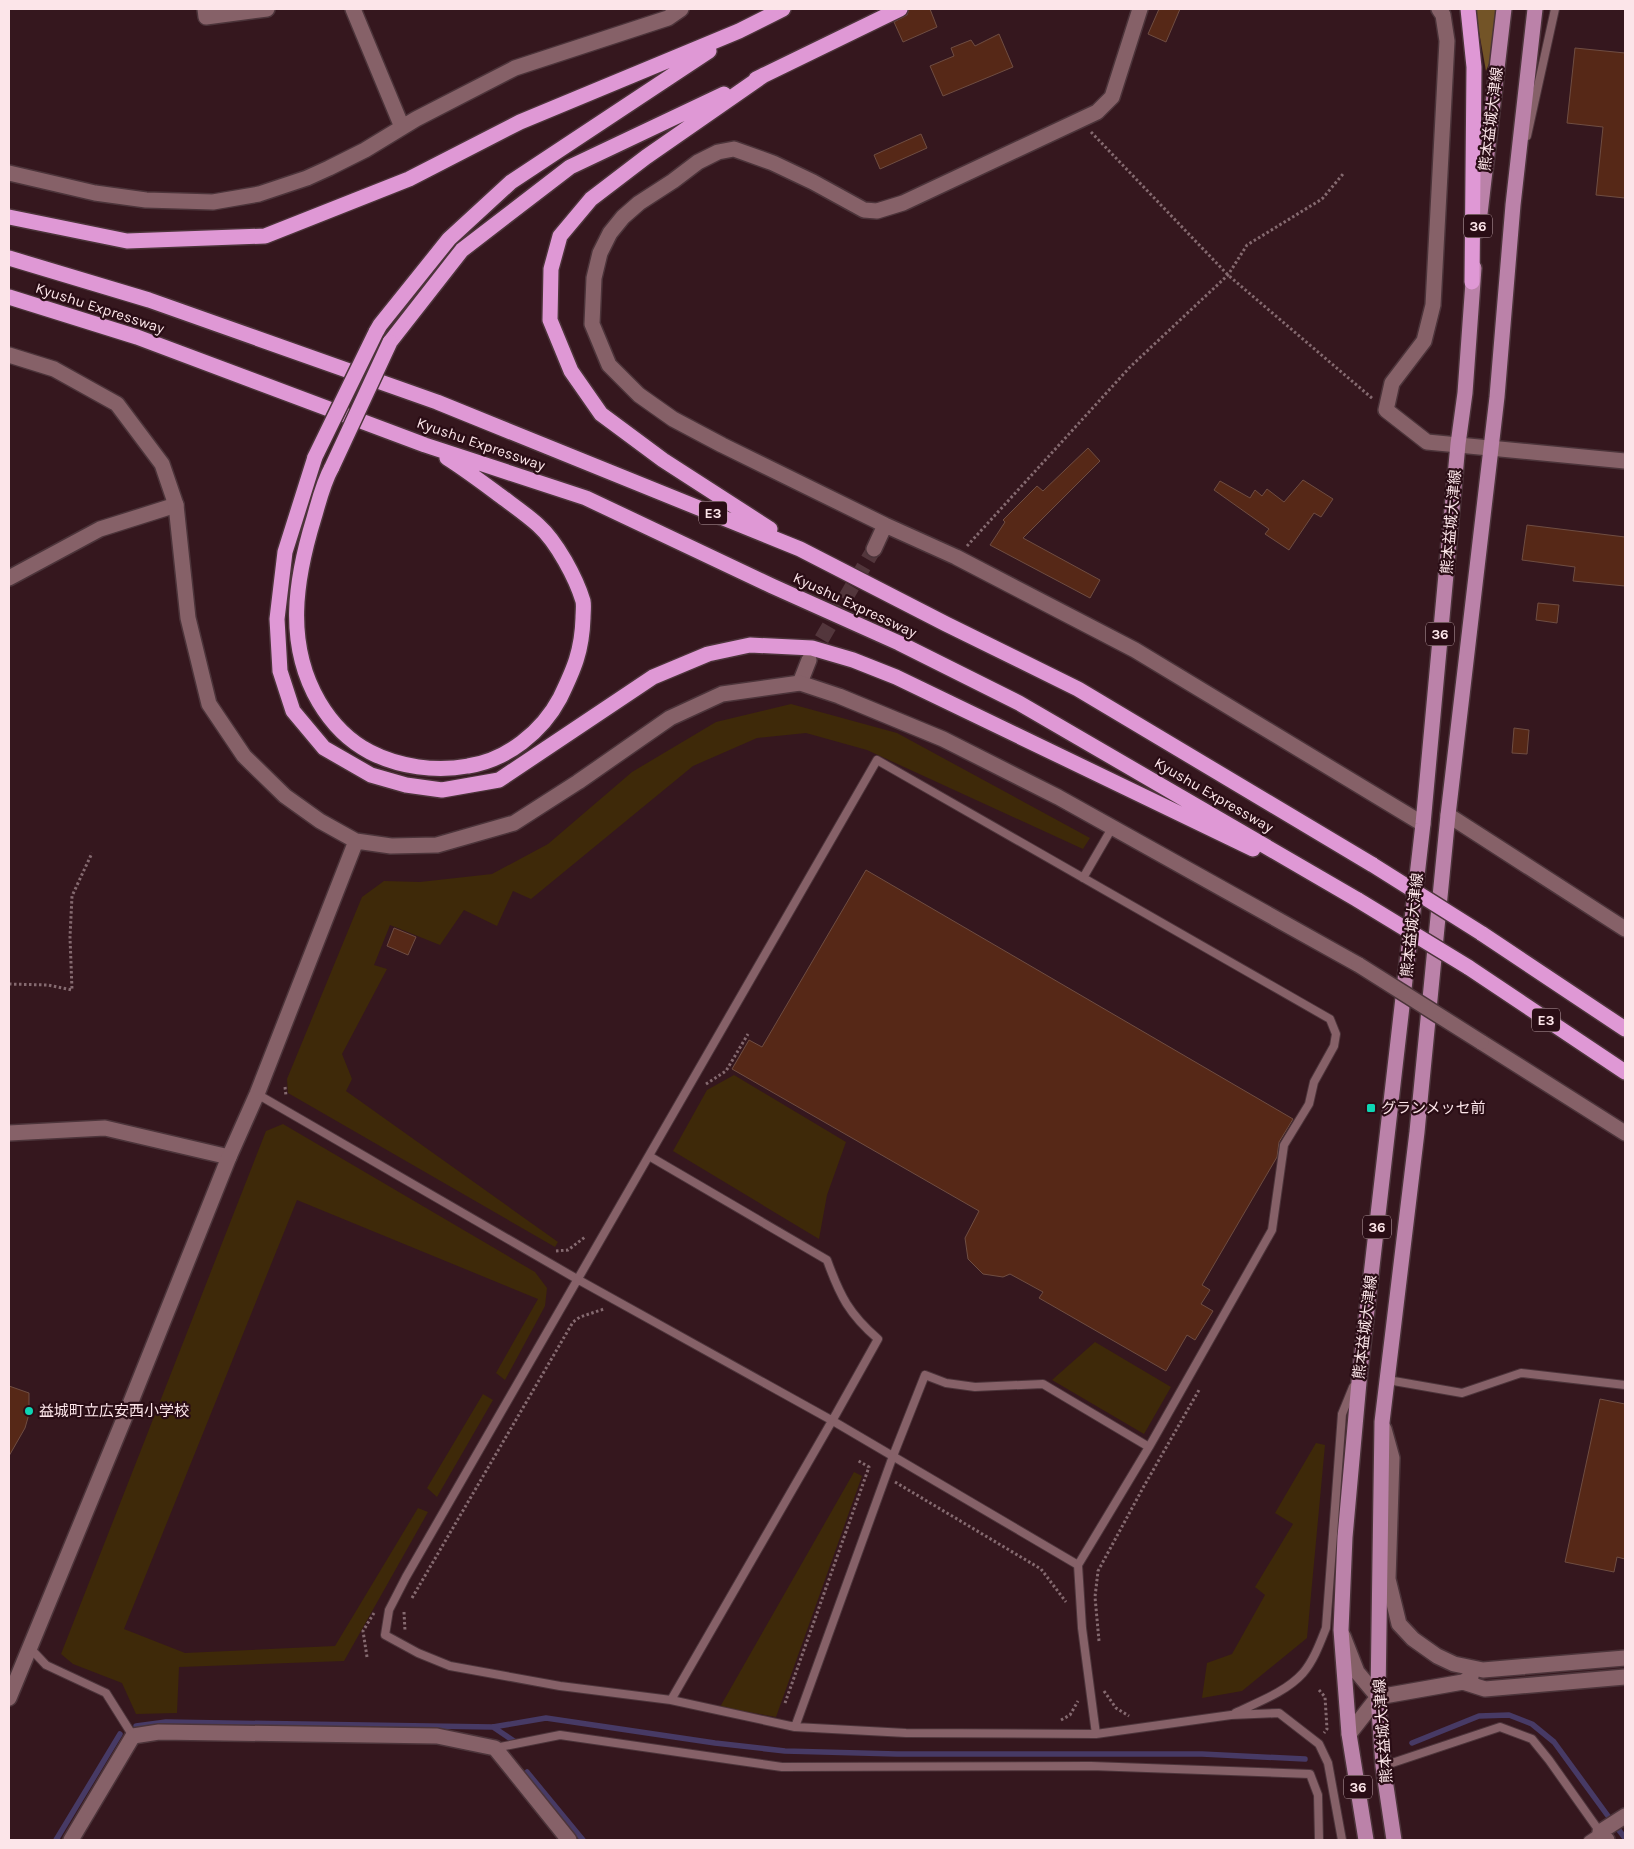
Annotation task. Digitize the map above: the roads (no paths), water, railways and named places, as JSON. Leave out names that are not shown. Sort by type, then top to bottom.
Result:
[{"type":"highway","points":[[9,217],[127,241],[265,236],[409,179],[520,122],[739,31],[784,9]]},
{"type":"highway","points":[[425,445],[465,470],[540,526],[561,552],[583,603],[582,640],[574,668],[552,713],[528,738],[506,753],[468,767],[420,768],[380,757],[360,747],[344,735],[324,710],[307,679],[302,663],[297,629],[300,575],[310,533],[325,480],[390,342],[462,250],[570,167],[900,9]]},
{"type":"highway","points":[[1468,9],[1474,67],[1472,282]]},
{"type":"highway","points":[[739,31],[511,182],[449,240],[380,325],[315,456],[285,552],[277,619],[280,671],[293,711],[324,748],[371,775],[406,785],[442,790],[499,780],[654,677],[708,654],[750,645],[812,648],[852,660],[896,677],[1358,900]]},
{"type":"highway","points":[[764,75],[646,157],[592,199],[560,236],[551,269],[550,320],[571,371],[601,414],[663,460],[800,549]]},
{"type":"highway","name":"Kyushu Expressway","points":[[9,258],[150,300],[437,402],[800,549],[1078,689],[1373,865],[1481,933],[1625,1029]]},
{"type":"highway","name":"Kyushu Expressway","points":[[9,297],[137,337],[425,445],[586,498],[772,586],[899,643],[1020,703],[1358,900],[1468,967],[1625,1072]]},
{"type":"main road","name":"熊本益城大津線","points":[[1366,1840],[1349,1734],[1341,1630],[1346,1538],[1360,1371],[1423,824],[1464,392],[1472,282],[1504,9]]},
{"type":"main road","name":"熊本益城大津線","points":[[1394,1840],[1383,1766],[1378,1697],[1382,1422],[1417,1132],[1448,816],[1497,397],[1513,204],[1535,9]]},
{"type":"street","points":[[204,9],[206,17],[267,9]]},
{"type":"street","points":[[353,9],[402,127]]},
{"type":"street","points":[[9,173],[95,193],[146,200],[213,202],[259,194],[307,178],[365,150],[402,127],[516,68],[668,18],[681,9]]},
{"type":"street","points":[[1140,9],[1112,97],[1097,112],[902,203],[877,211],[864,210],[813,182],[734,149],[718,152],[698,162],[673,181],[639,202],[610,233],[600,253],[594,278],[592,324],[609,365],[639,395],[673,419],[885,525],[956,557],[1135,650],[1423,824]]},
{"type":"street","points":[[1440,9],[1443,15],[1447,41],[1433,305],[1424,341],[1392,383],[1386,410],[1427,442],[1625,461]]},
{"type":"street","points":[[9,356],[54,369],[117,404],[162,464],[176,505],[188,618],[209,704],[244,756],[285,796],[320,821],[356,841],[391,846],[437,845],[514,824],[670,718],[722,694],[800,683],[839,696],[944,739],[1058,798],[1359,965],[1625,1133]]},
{"type":"street","points":[[9,578],[100,529],[176,505]]},
{"type":"street","points":[[874,549],[885,525]]},
{"type":"street","points":[[800,683],[810,660]]},
{"type":"street","points":[[1448,816],[1625,929]]},
{"type":"street","points":[[9,1698],[229,1157],[257,1094],[356,841]]},
{"type":"street","points":[[9,1133],[105,1128],[229,1157]]},
{"type":"street","points":[[1382,1422],[1392,1458],[1388,1578],[1399,1624],[1413,1639],[1436,1656],[1454,1664],[1483,1670],[1625,1658]]},
{"type":"street","points":[[1341,1630],[1357,1672],[1378,1697]]},
{"type":"street","points":[[1349,1734],[1378,1697],[1463,1682],[1483,1670]]},
{"type":"street","points":[[1463,1682],[1485,1689],[1625,1676]]},
{"type":"street","points":[[71,1840],[133,1736],[159,1732],[437,1736],[495,1748],[569,1840]]},
{"type":"street","points":[[1598,1838],[1625,1816]]},
{"type":"lane","points":[[1513,204],[1555,9]]},
{"type":"lane","points":[[1096,1734],[1082,1628],[1078,1565],[1149,1447],[1272,1230],[1284,1145],[1309,1104],[1314,1082],[1334,1046],[1336,1034],[1330,1019],[877,760],[406,1577],[389,1610],[385,1635],[418,1654],[450,1666],[560,1686],[671,1700],[795,1727],[906,1733],[1096,1734],[1231,1715],[1279,1713],[1319,1744],[1328,1763],[1342,1840]]},
{"type":"lane","points":[[1083,878],[1112,828]]},
{"type":"lane","points":[[257,1094],[577,1279],[894,1456],[1078,1565]]},
{"type":"lane","points":[[649,1156],[827,1260],[838,1292],[865,1328],[878,1340],[671,1700]]},
{"type":"lane","points":[[1231,1715],[1281,1690],[1303,1673],[1319,1648],[1326,1628],[1342,1414],[1360,1371]]},
{"type":"lane","points":[[1388,1380],[1462,1393],[1521,1373],[1625,1385]]},
{"type":"lane","points":[[795,1727],[925,1375],[946,1383],[975,1387],[1043,1384],[1149,1447]]},
{"type":"lane","points":[[30,1648],[46,1665],[106,1693],[133,1736]]},
{"type":"lane","points":[[1383,1766],[1500,1727],[1532,1739],[1598,1838]]},
{"type":"lane","points":[[495,1748],[560,1734],[782,1767],[1091,1766],[1310,1774],[1318,1795],[1319,1840]]},
{"type":"waterway","points":[[1412,1743],[1479,1716],[1509,1715],[1532,1724],[1554,1742],[1608,1816]]},
{"type":"waterway","points":[[136,1726],[166,1722],[493,1727],[546,1718],[715,1743],[785,1751],[897,1754],[1202,1754],[1305,1759]]},
{"type":"waterway","points":[[493,1727],[514,1741]]},
{"type":"waterway","points":[[56,1840],[120,1734]]},
{"type":"waterway","points":[[527,1772],[583,1840]]},
{"type":"waterway","points":[[1618,1829],[1625,1838]]},
{"type":"tunnel","points":[[810,659],[874,549]]},
{"type":"place","name":"グランメッセ前","points":[[1371,1108]]},
{"type":"place","name":"益城町立広安西小学校","points":[[29,1411]]}]
